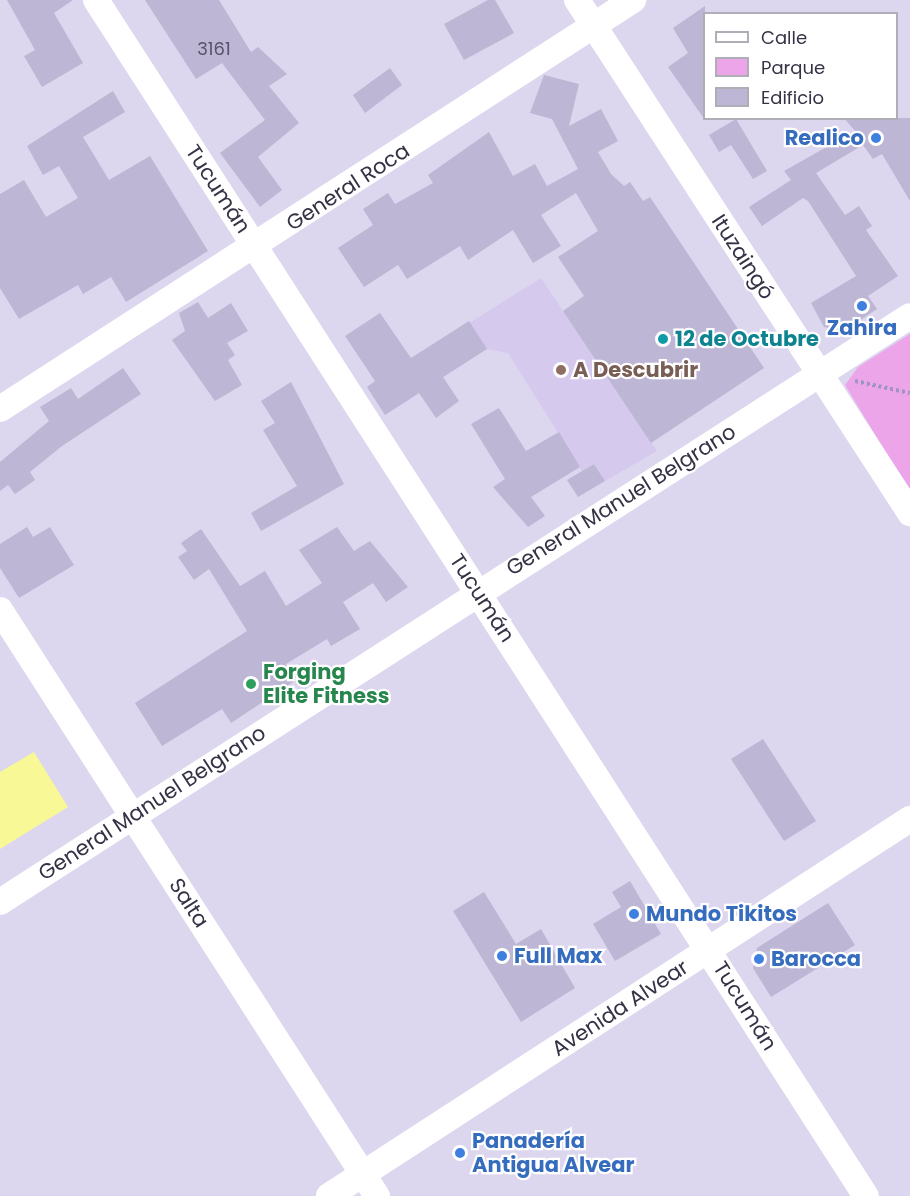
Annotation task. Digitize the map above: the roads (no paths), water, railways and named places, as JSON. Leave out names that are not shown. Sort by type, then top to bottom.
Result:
[{"type":"street","name":"Tucumán","points":[[96,0],[866,1196]]},
{"type":"street","name":"Ituzaingó","points":[[577,0],[910,513]]},
{"type":"street","name":"General Roca","points":[[0,409],[256,248],[633,0]]},
{"type":"street","name":"General Manuel Belgrano","points":[[0,902],[478,591],[910,316]]},
{"type":"street","name":"Salta","points":[[0,610],[376,1196]]},
{"type":"street","name":"Avenida Alvear","points":[[329,1196],[910,819]]},
{"type":"place","name":"Realico","points":[[876,138]]},
{"type":"place","name":"Zahira","points":[[862,306]]},
{"type":"place","name":"12 de Octubre","points":[[663,339]]},
{"type":"place","name":"A Descubrir","points":[[561,370]]},
{"type":"place","name":"Forging Elite Fitness","points":[[251,684]]},
{"type":"place","name":"Mundo Tikitos","points":[[634,914]]},
{"type":"place","name":"Full Max","points":[[502,956]]},
{"type":"place","name":"Barocca","points":[[759,959]]},
{"type":"place","name":"Panadería Antigua Alvear","points":[[460,1153]]}]
